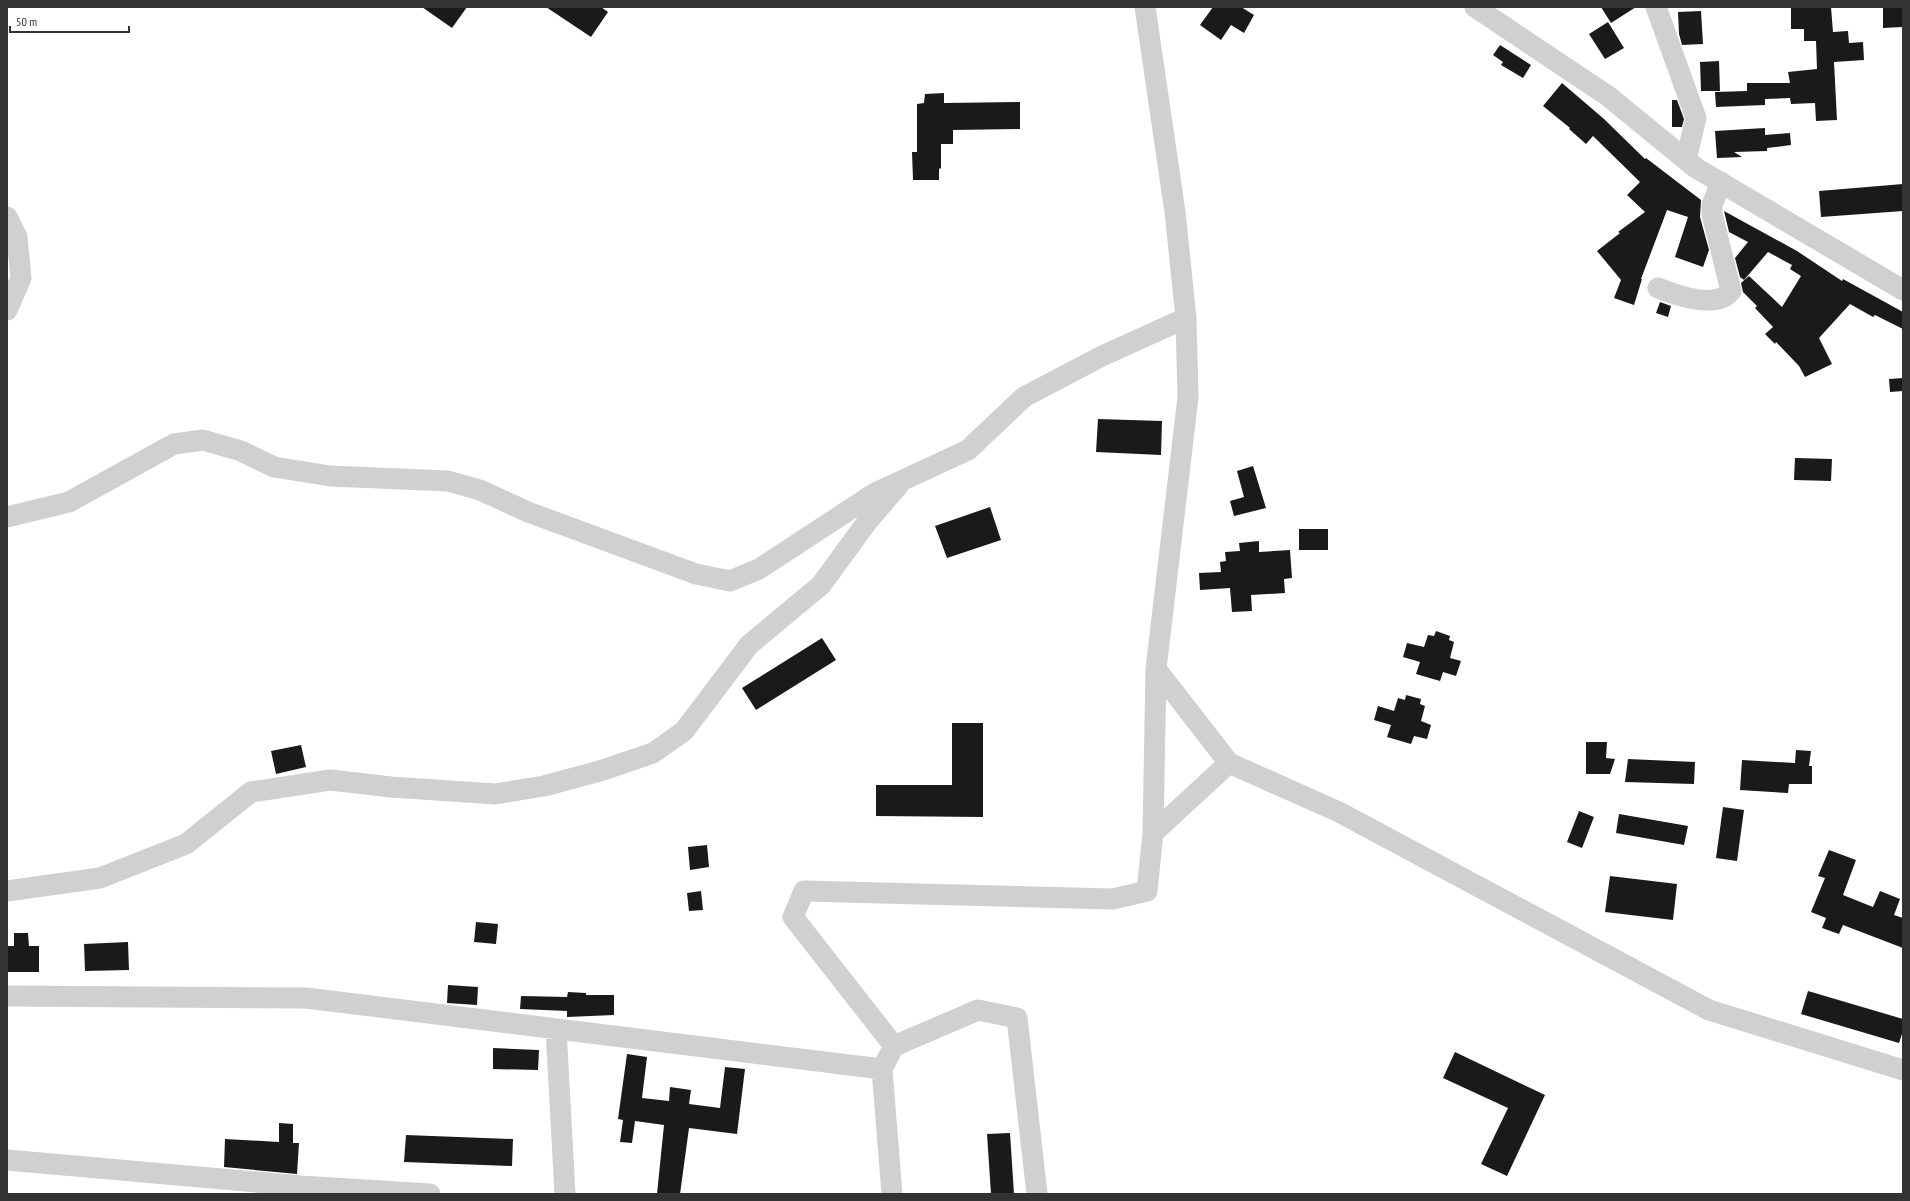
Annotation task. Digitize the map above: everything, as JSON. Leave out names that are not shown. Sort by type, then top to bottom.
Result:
[{"type":"street","points":[[894,1046],[793,917],[804,891],[1113,899],[1147,891],[1153,833],[1156,669],[1188,397],[1186,318],[1175,212],[1145,7]]},
{"type":"street","points":[[1475,7],[1608,96],[1686,160],[1903,290]]},
{"type":"street","points":[[1656,7],[1696,118],[1686,160]]},
{"type":"street","points":[[1658,288],[1698,301],[1725,296],[1731,291],[1712,214],[1712,205],[1721,182]]},
{"type":"street","points":[[7,217],[17,237],[21,278],[7,310]]},
{"type":"street","points":[[7,517],[69,502],[174,444],[203,440],[241,451],[274,467],[330,476],[448,480],[480,490],[528,512],[696,574],[730,580],[759,569],[875,493],[968,450],[1024,397],[1102,356],[1186,318]]},
{"type":"street","points":[[7,891],[100,878],[186,844],[251,792],[330,780],[392,788],[495,794],[544,786],[603,770],[653,753],[684,731],[749,645],[821,585],[867,522],[902,480]]},
{"type":"street","points":[[1156,669],[1229,763],[1339,812],[1709,1010],[1903,1070]]},
{"type":"street","points":[[1153,833],[1229,763]]},
{"type":"street","points":[[7,996],[306,998],[882,1069]]},
{"type":"street","points":[[892,1194],[882,1069],[894,1046],[978,1010],[1017,1018],[1037,1194]]},
{"type":"street","points":[[556,1029],[565,1194]]},
{"type":"street","points":[[7,1160],[302,1186],[430,1194]]},
{"type":"building","points":[[422,7],[467,7],[452,28]]},
{"type":"building","points":[[546,7],[601,7],[608,12],[591,37]]},
{"type":"building","points":[[1213,7],[1241,7],[1254,15],[1244,33],[1231,25],[1221,40],[1200,25]]},
{"type":"building","points":[[1601,7],[1636,7],[1611,23]]},
{"type":"building","points":[[1791,7],[1831,7],[1833,32],[1848,31],[1849,43],[1863,42],[1864,60],[1834,62],[1837,120],[1816,121],[1815,103],[1791,104],[1790,98],[1765,99],[1765,105],[1716,107],[1715,92],[1747,91],[1747,83],[1790,83],[1788,72],[1817,69],[1816,41],[1804,41],[1804,29],[1791,29]]},
{"type":"building","points":[[1883,7],[1903,7],[1903,27],[1883,28]]},
{"type":"building","points":[[1701,11],[1703,44],[1682,45],[1679,34],[1678,12]]},
{"type":"building","points":[[1608,22],[1624,48],[1605,59],[1589,34]]},
{"type":"building","points":[[1500,45],[1531,65],[1523,78],[1501,65],[1503,62],[1493,55]]},
{"type":"building","points":[[1719,61],[1720,91],[1701,91],[1700,62]]},
{"type":"building","points":[[1562,83],[1604,119],[1645,159],[1646,158],[1701,200],[1700,217],[1709,250],[1703,267],[1675,257],[1688,217],[1667,210],[1641,279],[1634,305],[1614,298],[1621,280],[1597,251],[1620,233],[1618,232],[1645,212],[1627,195],[1640,182],[1593,136],[1586,144],[1569,129],[1570,128],[1543,106]]},
{"type":"building","points":[[944,93],[944,103],[1020,102],[1020,129],[953,130],[953,144],[941,144],[941,168],[939,169],[939,180],[913,180],[912,152],[917,152],[917,104],[924,103],[925,94]]},
{"type":"building","points":[[1672,100],[1677,100],[1684,119],[1682,127],[1672,127]]},
{"type":"building","points":[[1765,128],[1765,135],[1790,133],[1791,145],[1767,148],[1767,151],[1734,152],[1742,157],[1717,158],[1715,131]]},
{"type":"building","points":[[1903,184],[1903,211],[1821,217],[1819,191]]},
{"type":"building","points":[[1724,211],[1797,251],[1842,281],[1843,279],[1903,312],[1903,329],[1875,315],[1873,317],[1850,304],[1819,338],[1832,364],[1805,377],[1799,366],[1776,342],[1775,344],[1765,334],[1773,327],[1755,308],[1757,306],[1743,292],[1741,283],[1749,276],[1782,307],[1801,276],[1790,269],[1792,265],[1768,252],[1744,280],[1740,277],[1735,258],[1748,242],[1729,232]]},
{"type":"building","points":[[1660,302],[1671,306],[1668,317],[1656,313]]},
{"type":"building","points":[[1903,378],[1903,391],[1890,392],[1889,379]]},
{"type":"building","points":[[1098,419],[1162,421],[1161,455],[1096,452]]},
{"type":"building","points":[[1795,458],[1832,459],[1831,481],[1794,480]]},
{"type":"building","points":[[1253,466],[1266,508],[1234,516],[1230,501],[1244,497],[1237,471]]},
{"type":"building","points":[[990,507],[1001,540],[947,558],[935,526]]},
{"type":"building","points":[[1299,529],[1328,529],[1328,550],[1299,550]]},
{"type":"building","points":[[1259,541],[1259,552],[1290,550],[1292,578],[1284,579],[1285,593],[1251,595],[1252,611],[1232,612],[1230,588],[1200,590],[1199,573],[1221,572],[1220,562],[1226,561],[1225,552],[1240,551],[1239,543]]},
{"type":"building","points":[[1436,631],[1450,636],[1449,640],[1454,642],[1450,658],[1461,661],[1456,676],[1443,672],[1440,681],[1416,674],[1420,662],[1403,657],[1407,643],[1424,647],[1428,635],[1434,636]]},
{"type":"building","points":[[822,638],[836,660],[756,710],[742,688]]},
{"type":"building","points":[[1406,695],[1421,699],[1420,704],[1425,706],[1421,721],[1431,725],[1427,739],[1414,736],[1411,744],[1387,737],[1391,725],[1374,720],[1378,706],[1394,711],[1398,698],[1405,700]]},
{"type":"building","points":[[952,723],[983,723],[983,817],[876,816],[876,785],[952,785]]},
{"type":"building","points":[[1586,742],[1607,742],[1606,758],[1615,759],[1610,774],[1586,774]]},
{"type":"building","points":[[301,745],[306,767],[276,774],[271,751]]},
{"type":"building","points":[[1796,750],[1811,751],[1809,766],[1812,766],[1812,784],[1789,784],[1788,793],[1740,790],[1742,760],[1795,763]]},
{"type":"building","points":[[1628,759],[1695,762],[1694,784],[1625,782]]},
{"type":"building","points":[[1723,807],[1744,810],[1737,861],[1716,858]]},
{"type":"building","points":[[1579,811],[1594,817],[1582,848],[1567,842]]},
{"type":"building","points":[[1619,814],[1688,826],[1684,845],[1616,833]]},
{"type":"building","points":[[707,845],[709,867],[690,870],[688,847]]},
{"type":"building","points":[[1829,850],[1856,860],[1843,895],[1873,907],[1880,891],[1900,899],[1894,915],[1903,918],[1903,948],[1843,925],[1839,934],[1822,928],[1826,918],[1811,912],[1825,878],[1818,876]]},
{"type":"building","points":[[1610,876],[1677,884],[1673,920],[1605,912]]},
{"type":"building","points":[[701,891],[703,910],[689,911],[687,893]]},
{"type":"building","points":[[476,922],[498,924],[496,944],[474,942]]},
{"type":"building","points":[[14,933],[28,933],[29,946],[39,946],[39,972],[7,972],[7,946],[14,946]]},
{"type":"building","points":[[128,942],[129,970],[85,971],[84,944]]},
{"type":"building","points":[[448,985],[478,987],[477,1005],[447,1003]]},
{"type":"building","points":[[1808,991],[1903,1019],[1903,1031],[1899,1043],[1801,1014]]},
{"type":"building","points":[[568,992],[586,993],[586,995],[614,995],[614,1015],[567,1017],[567,1011],[520,1009],[521,996],[567,997]]},
{"type":"building","points":[[493,1048],[539,1050],[538,1070],[493,1069]]},
{"type":"building","points":[[1455,1052],[1545,1095],[1507,1176],[1481,1164],[1508,1108],[1443,1078]]},
{"type":"building","points":[[627,1054],[647,1057],[642,1098],[669,1101],[670,1087],[691,1090],[689,1104],[720,1108],[725,1067],[745,1069],[737,1134],[689,1128],[680,1194],[657,1194],[664,1125],[635,1121],[632,1143],[620,1142],[623,1120],[618,1119]]},
{"type":"building","points":[[279,1123],[293,1124],[293,1143],[299,1143],[297,1174],[224,1167],[225,1139],[279,1142]]},
{"type":"building","points":[[1010,1133],[1014,1194],[991,1194],[987,1134]]},
{"type":"building","points":[[406,1135],[513,1139],[512,1166],[404,1162]]}]
